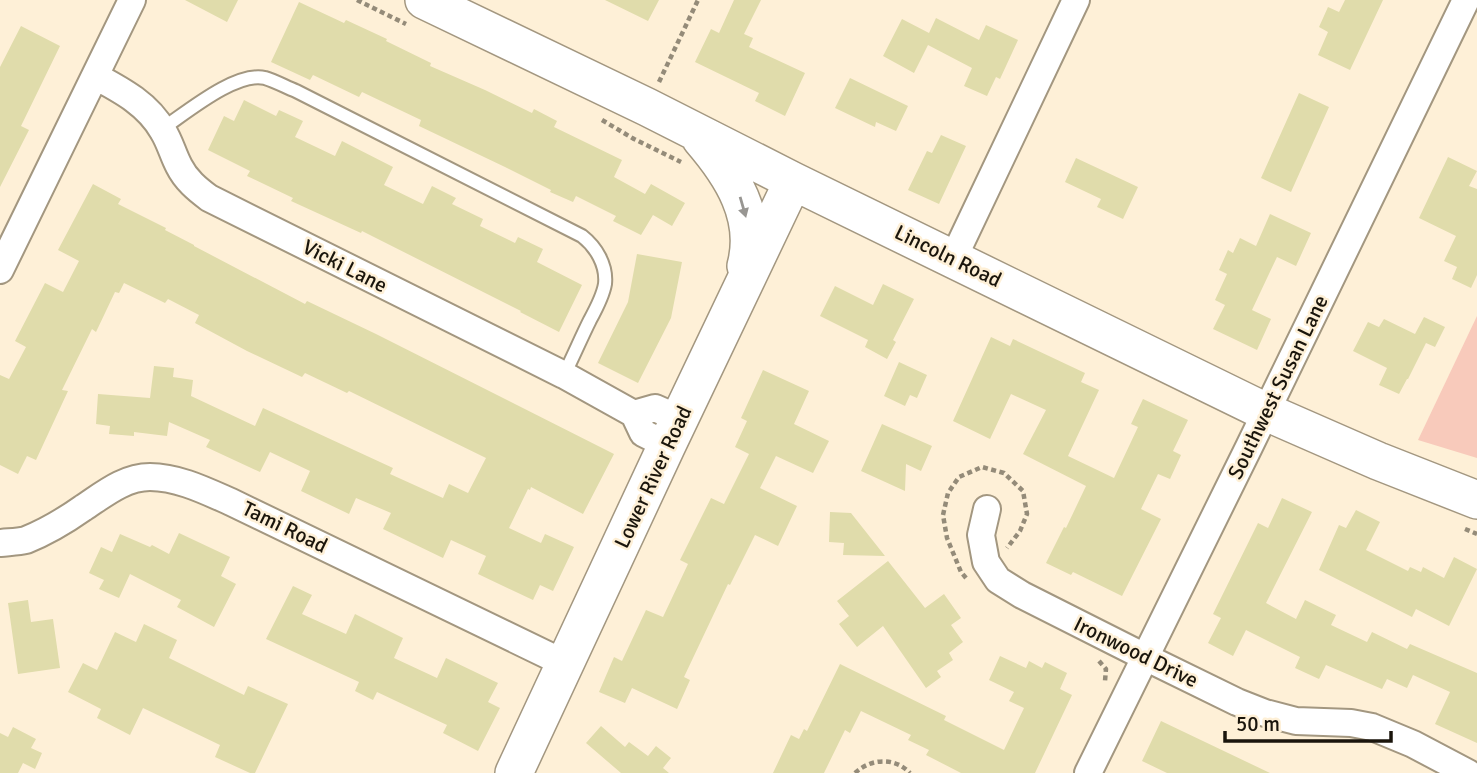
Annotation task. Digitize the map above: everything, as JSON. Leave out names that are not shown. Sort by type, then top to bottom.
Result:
[{"type":"street","points":[[1,263],[132,0]]},
{"type":"street","points":[[953,259],[1076,0]]},
{"type":"street","name":"Southwest Susan Lane","points":[[1088,773],[1466,0]]},
{"type":"street","name":"Lincoln Road","points":[[420,15],[688,146],[793,181],[1266,412],[1378,461],[1477,500]]},
{"type":"street","name":"Vicki Lane","points":[[95,76],[124,92],[148,111],[162,129],[180,167],[193,186],[209,198],[564,375],[634,414],[655,408],[673,432]]},
{"type":"street","points":[[688,146],[720,160],[733,180],[744,207],[750,252],[738,297]]},
{"type":"street","name":"Lower River Road","points":[[514,773],[793,181]]},
{"type":"street","name":"Tami Road","points":[[0,544],[25,540],[54,526],[107,491],[129,481],[148,477],[172,480],[232,502],[566,664]]},
{"type":"street","name":"Ironwood Drive","points":[[986,509],[981,535],[986,562],[998,580],[1022,595],[1237,702],[1296,721],[1352,723],[1372,727],[1413,744],[1468,773]]},
{"type":"lane","points":[[162,129],[224,88],[251,77],[265,78],[296,91],[582,236],[598,253],[605,283],[564,375]]},
{"type":"path","points":[[357,0],[420,15]]},
{"type":"path","points":[[657,86],[698,0]]},
{"type":"path","points":[[602,120],[634,139],[688,146]]},
{"type":"path","points":[[970,582],[961,572],[947,538],[943,515],[948,493],[959,477],[982,467],[1004,472],[1023,491],[1027,514],[1020,531],[1007,547],[1007,555]]},
{"type":"path","points":[[1096,659],[1106,669],[1105,688]]},
{"type":"path","points":[[856,773],[858,769],[882,760],[904,766],[910,773]]},
{"type":"shaded area","points":[[1477,316],[1477,458],[1418,440]]},
{"type":"building","points":[[185,0],[238,0],[227,22]]},
{"type":"building","points":[[605,0],[659,0],[648,21]]},
{"type":"building","points":[[734,0],[761,0],[744,34],[753,38],[749,47],[805,73],[785,116],[755,101],[759,93],[695,62],[711,29],[719,33]]},
{"type":"building","points":[[1345,0],[1383,0],[1350,70],[1318,55],[1328,32],[1319,27],[1328,7],[1339,12]]},
{"type":"building","points":[[299,2],[387,39],[386,41],[431,63],[430,66],[532,113],[534,109],[557,121],[554,127],[622,160],[614,177],[645,194],[651,184],[685,203],[672,226],[653,215],[641,235],[613,221],[616,216],[576,196],[573,202],[550,192],[551,190],[419,126],[421,120],[362,92],[359,97],[313,75],[310,80],[271,62]]},
{"type":"building","points":[[936,18],[979,40],[986,25],[1018,40],[1000,79],[996,77],[987,96],[964,86],[972,68],[928,45],[914,73],[883,56],[902,19],[929,33]]},
{"type":"building","points":[[21,26],[60,46],[21,126],[29,130],[0,187],[0,67]]},
{"type":"building","points":[[850,78],[908,106],[896,131],[876,122],[875,127],[835,108]]},
{"type":"building","points":[[1299,93],[1329,107],[1291,192],[1261,178]]},
{"type":"building","points":[[244,100],[276,116],[279,110],[303,121],[295,137],[335,156],[342,141],[393,167],[384,185],[423,204],[432,186],[456,198],[452,204],[483,219],[480,226],[515,243],[518,237],[543,249],[537,262],[582,285],[559,332],[362,231],[361,233],[291,201],[293,198],[247,176],[250,171],[208,150],[224,116],[234,121]]},
{"type":"building","points":[[941,135],[966,146],[939,204],[908,190],[927,151],[932,153]]},
{"type":"building","points":[[1448,157],[1477,171],[1469,186],[1477,189],[1477,275],[1471,288],[1452,279],[1457,267],[1444,261],[1456,236],[1419,218]]},
{"type":"building","points":[[1076,158],[1138,187],[1123,219],[1097,207],[1101,199],[1065,182]]},
{"type":"building","points":[[93,184],[121,199],[118,204],[305,304],[307,301],[376,334],[614,454],[583,514],[531,487],[509,528],[541,543],[545,534],[574,547],[553,591],[540,585],[533,600],[478,574],[486,556],[451,540],[443,558],[383,529],[391,513],[356,498],[349,514],[301,491],[310,471],[270,452],[260,472],[206,447],[210,440],[169,422],[167,436],[134,432],[134,436],[109,434],[110,426],[96,424],[98,394],[150,398],[154,366],[174,368],[173,377],[193,380],[191,396],[255,426],[263,408],[393,468],[390,474],[443,498],[449,484],[468,493],[486,458],[349,391],[347,393],[305,373],[302,377],[247,351],[195,323],[199,315],[168,299],[165,303],[124,283],[119,293],[115,292],[96,332],[92,329],[62,390],[68,391],[36,460],[27,456],[18,474],[0,465],[0,375],[9,379],[26,347],[15,341],[45,283],[63,292],[79,261],[58,250]]},
{"type":"building","points":[[1270,214],[1311,233],[1296,266],[1277,257],[1252,310],[1271,319],[1257,350],[1213,329],[1225,305],[1215,300],[1227,274],[1219,270],[1228,250],[1233,253],[1240,238],[1256,246]]},
{"type":"building","points":[[637,254],[682,262],[671,318],[638,383],[598,363],[628,302]]},
{"type":"building","points":[[883,284],[914,299],[893,340],[896,342],[887,359],[865,347],[868,340],[820,316],[835,286],[873,305]]},
{"type":"building","points":[[1424,317],[1445,327],[1435,347],[1426,343],[1399,394],[1379,385],[1387,368],[1353,351],[1368,322],[1379,327],[1384,319],[1415,334]]},
{"type":"building","points":[[991,337],[1010,346],[1013,339],[1085,373],[1081,382],[1099,390],[1068,456],[1114,478],[1138,427],[1131,424],[1143,399],[1188,420],[1173,451],[1181,455],[1170,479],[1158,474],[1141,509],[1161,519],[1122,596],[1073,572],[1071,575],[1046,563],[1086,486],[1023,454],[1046,410],[1011,394],[990,439],[953,421]]},
{"type":"building","points":[[899,362],[927,375],[917,398],[910,395],[905,406],[884,396]]},
{"type":"building","points":[[763,370],[809,391],[794,424],[829,441],[813,473],[776,456],[760,488],[797,506],[778,546],[755,535],[730,585],[728,584],[684,677],[690,680],[677,709],[632,688],[625,703],[599,692],[614,657],[622,661],[646,610],[663,617],[688,564],[680,560],[711,498],[724,504],[749,454],[735,447],[747,421],[741,418]]},
{"type":"building","points":[[882,424],[932,446],[921,471],[906,464],[905,491],[861,471]]},
{"type":"building","points":[[1282,498],[1312,512],[1266,603],[1296,619],[1305,600],[1336,615],[1331,625],[1367,642],[1372,632],[1407,649],[1410,644],[1477,673],[1477,743],[1435,724],[1450,692],[1413,675],[1407,688],[1387,679],[1382,689],[1326,665],[1319,679],[1295,668],[1300,657],[1246,630],[1233,656],[1208,643],[1221,618],[1213,614],[1258,523],[1268,528]]},
{"type":"building","points":[[1356,510],[1380,522],[1366,550],[1408,571],[1410,567],[1421,572],[1423,567],[1444,578],[1454,557],[1477,569],[1449,626],[1416,609],[1412,617],[1319,570],[1339,525],[1346,528]]},
{"type":"building","points":[[830,512],[851,513],[885,556],[843,555],[844,543],[829,542]]},
{"type":"building","points":[[179,533],[230,557],[221,576],[236,584],[214,627],[177,607],[181,600],[130,574],[119,598],[99,589],[104,580],[89,573],[101,547],[112,552],[120,534],[169,554]]},
{"type":"building","points":[[888,561],[925,608],[944,594],[961,618],[951,625],[963,642],[949,653],[953,660],[937,671],[941,677],[926,688],[883,626],[857,647],[839,624],[849,616],[837,601]]},
{"type":"building","points":[[293,586],[312,595],[302,614],[346,634],[355,614],[403,638],[394,658],[437,678],[446,658],[498,683],[488,702],[500,708],[478,751],[443,733],[447,725],[377,692],[373,700],[355,691],[359,682],[266,639]]},
{"type":"building","points":[[28,600],[31,622],[53,619],[60,668],[18,674],[8,603]]},
{"type":"building","points":[[144,624],[177,640],[169,658],[244,695],[248,686],[288,704],[255,773],[215,757],[220,745],[143,708],[130,735],[97,718],[101,709],[68,692],[83,663],[97,670],[115,632],[136,642]]},
{"type":"building","points":[[1000,656],[1026,668],[1029,661],[1042,668],[1045,662],[1067,673],[1060,689],[1072,695],[1035,773],[961,773],[926,755],[929,750],[908,740],[911,735],[861,711],[850,733],[845,730],[824,773],[773,773],[791,735],[799,739],[804,729],[807,731],[840,664],[946,716],[944,720],[1004,750],[1024,708],[1009,701],[1014,692],[989,680]]},
{"type":"building","points":[[1161,721],[1270,773],[1167,773],[1142,761]]},
{"type":"building","points":[[601,726],[625,747],[629,742],[648,756],[656,746],[671,758],[663,768],[669,773],[621,773],[586,743]]},
{"type":"building","points":[[13,727],[36,739],[31,748],[42,753],[35,769],[23,763],[18,773],[0,773],[0,733],[8,737]]}]
